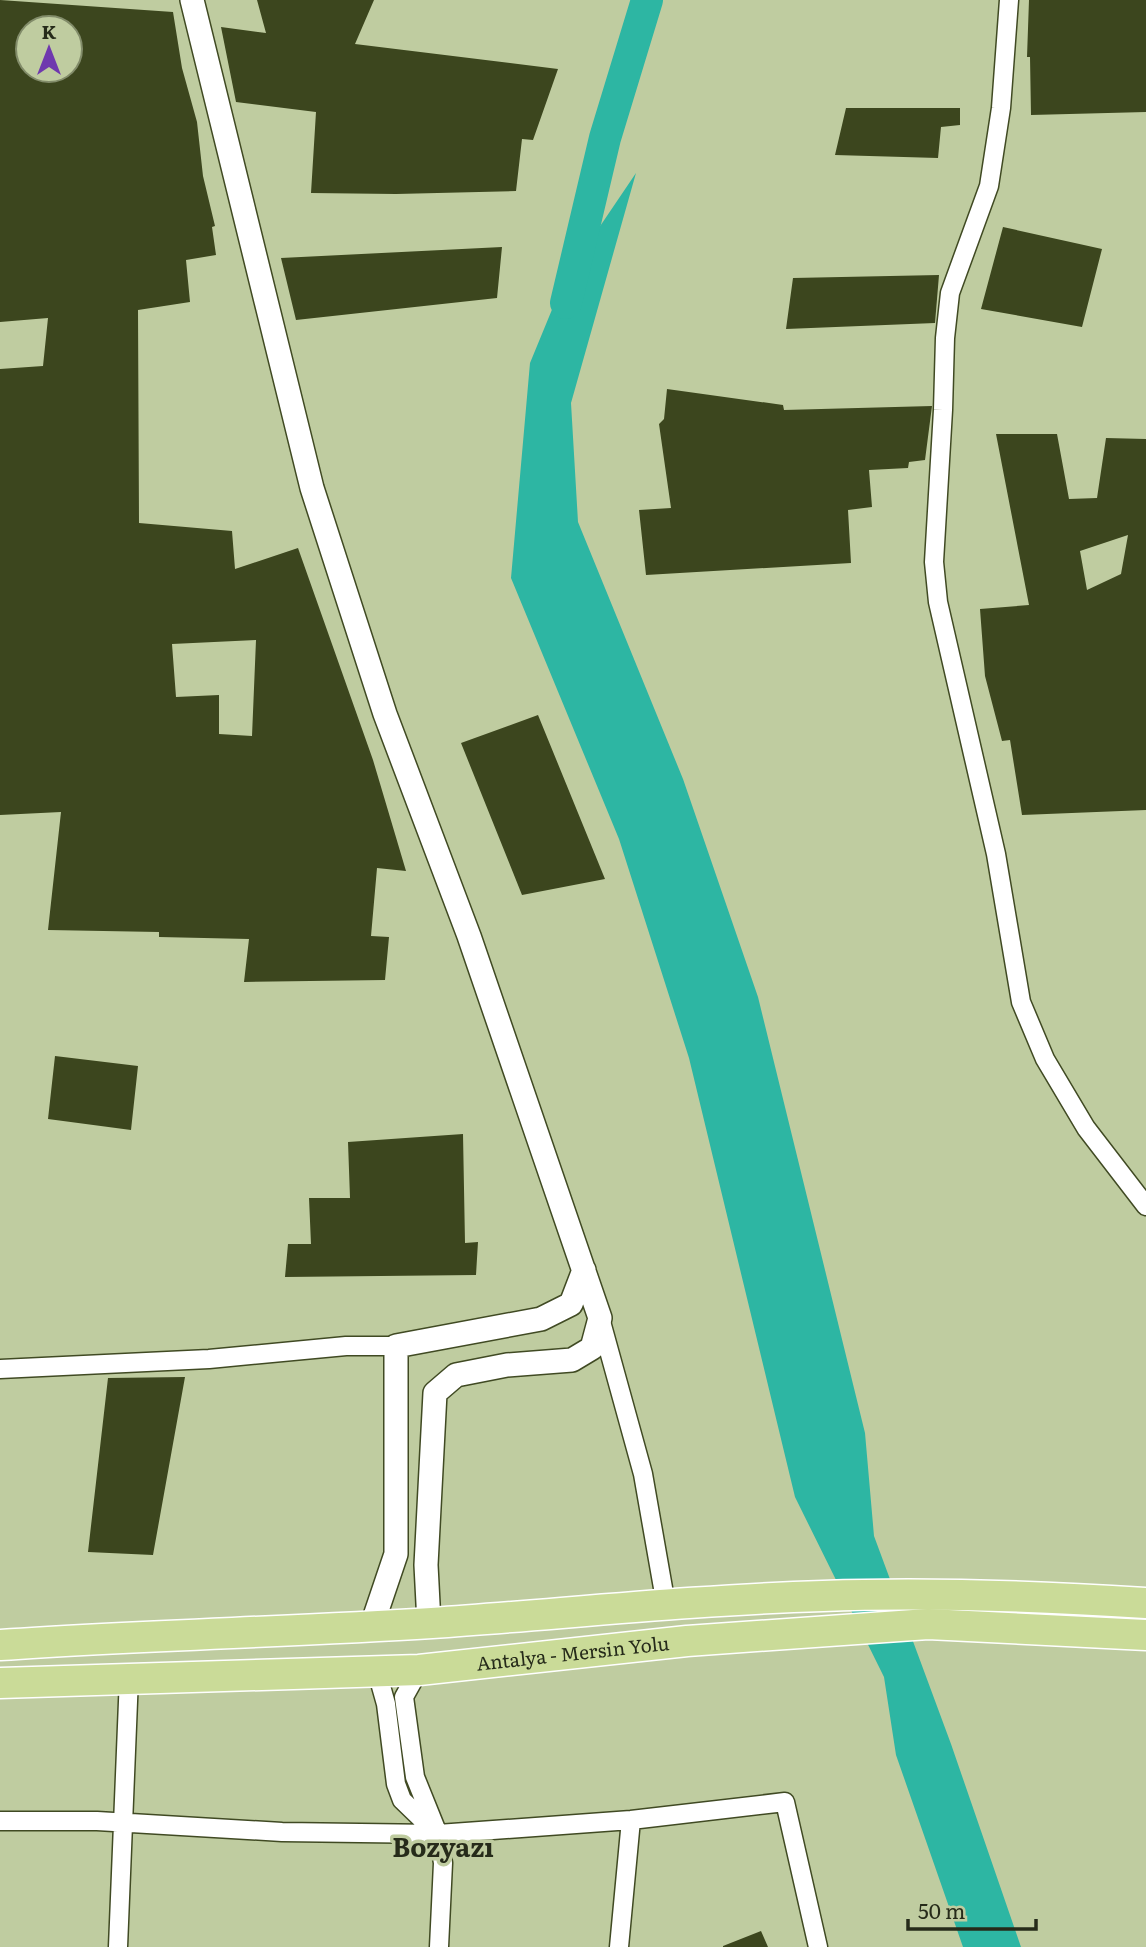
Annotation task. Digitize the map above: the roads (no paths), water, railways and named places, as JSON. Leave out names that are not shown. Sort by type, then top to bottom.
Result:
[{"type":"highway","name":"Antalya - Mersin Yolu","points":[[0,1645],[429,1623],[821,1596],[1041,1596],[1146,1603]]},
{"type":"highway","points":[[419,1670],[429,1656],[432,1640],[429,1623]]},
{"type":"highway","name":"Antalya - Mersin Yolu","points":[[0,1683],[419,1670],[687,1642],[928,1624],[1146,1635]]},
{"type":"highway","points":[[372,1625],[362,1649],[377,1672]]},
{"type":"street","points":[[192,0],[312,488],[385,714],[469,936],[600,1318],[643,1474],[666,1605]]},
{"type":"street","points":[[1009,0],[1001,108],[989,186],[950,293],[945,338],[934,562],[938,602],[996,854],[1021,1002],[1045,1059],[1086,1128],[1146,1206]]},
{"type":"street","points":[[0,1369],[209,1359],[346,1346],[396,1346],[541,1319],[571,1304],[584,1270]]},
{"type":"street","points":[[429,1623],[426,1564],[435,1394],[456,1375],[507,1365],[572,1360],[592,1348],[600,1318]]},
{"type":"street","points":[[372,1625],[396,1554],[396,1346]]},
{"type":"street","points":[[419,1670],[404,1697],[415,1777],[438,1834],[443,1863],[439,1947]]},
{"type":"street","points":[[377,1672],[386,1704],[397,1784],[402,1800],[438,1834]]},
{"type":"street","points":[[118,1947],[129,1678]]},
{"type":"street","points":[[0,1821],[97,1821],[282,1832],[438,1834],[631,1820],[785,1802],[818,1947]]},
{"type":"street","points":[[619,1947],[631,1820]]},
{"type":"water","points":[[636,173],[571,403],[578,522],[683,779],[758,997],[865,1433],[874,1536],[951,1744],[1021,1947],[963,1947],[896,1755],[884,1677],[795,1497],[689,1058],[619,839],[511,578],[530,363],[565,278]]},
{"type":"waterway","points":[[566,303],[605,138],[647,0]]},
{"type":"district","name":"Bozyazı","points":[[443,1848]]}]
